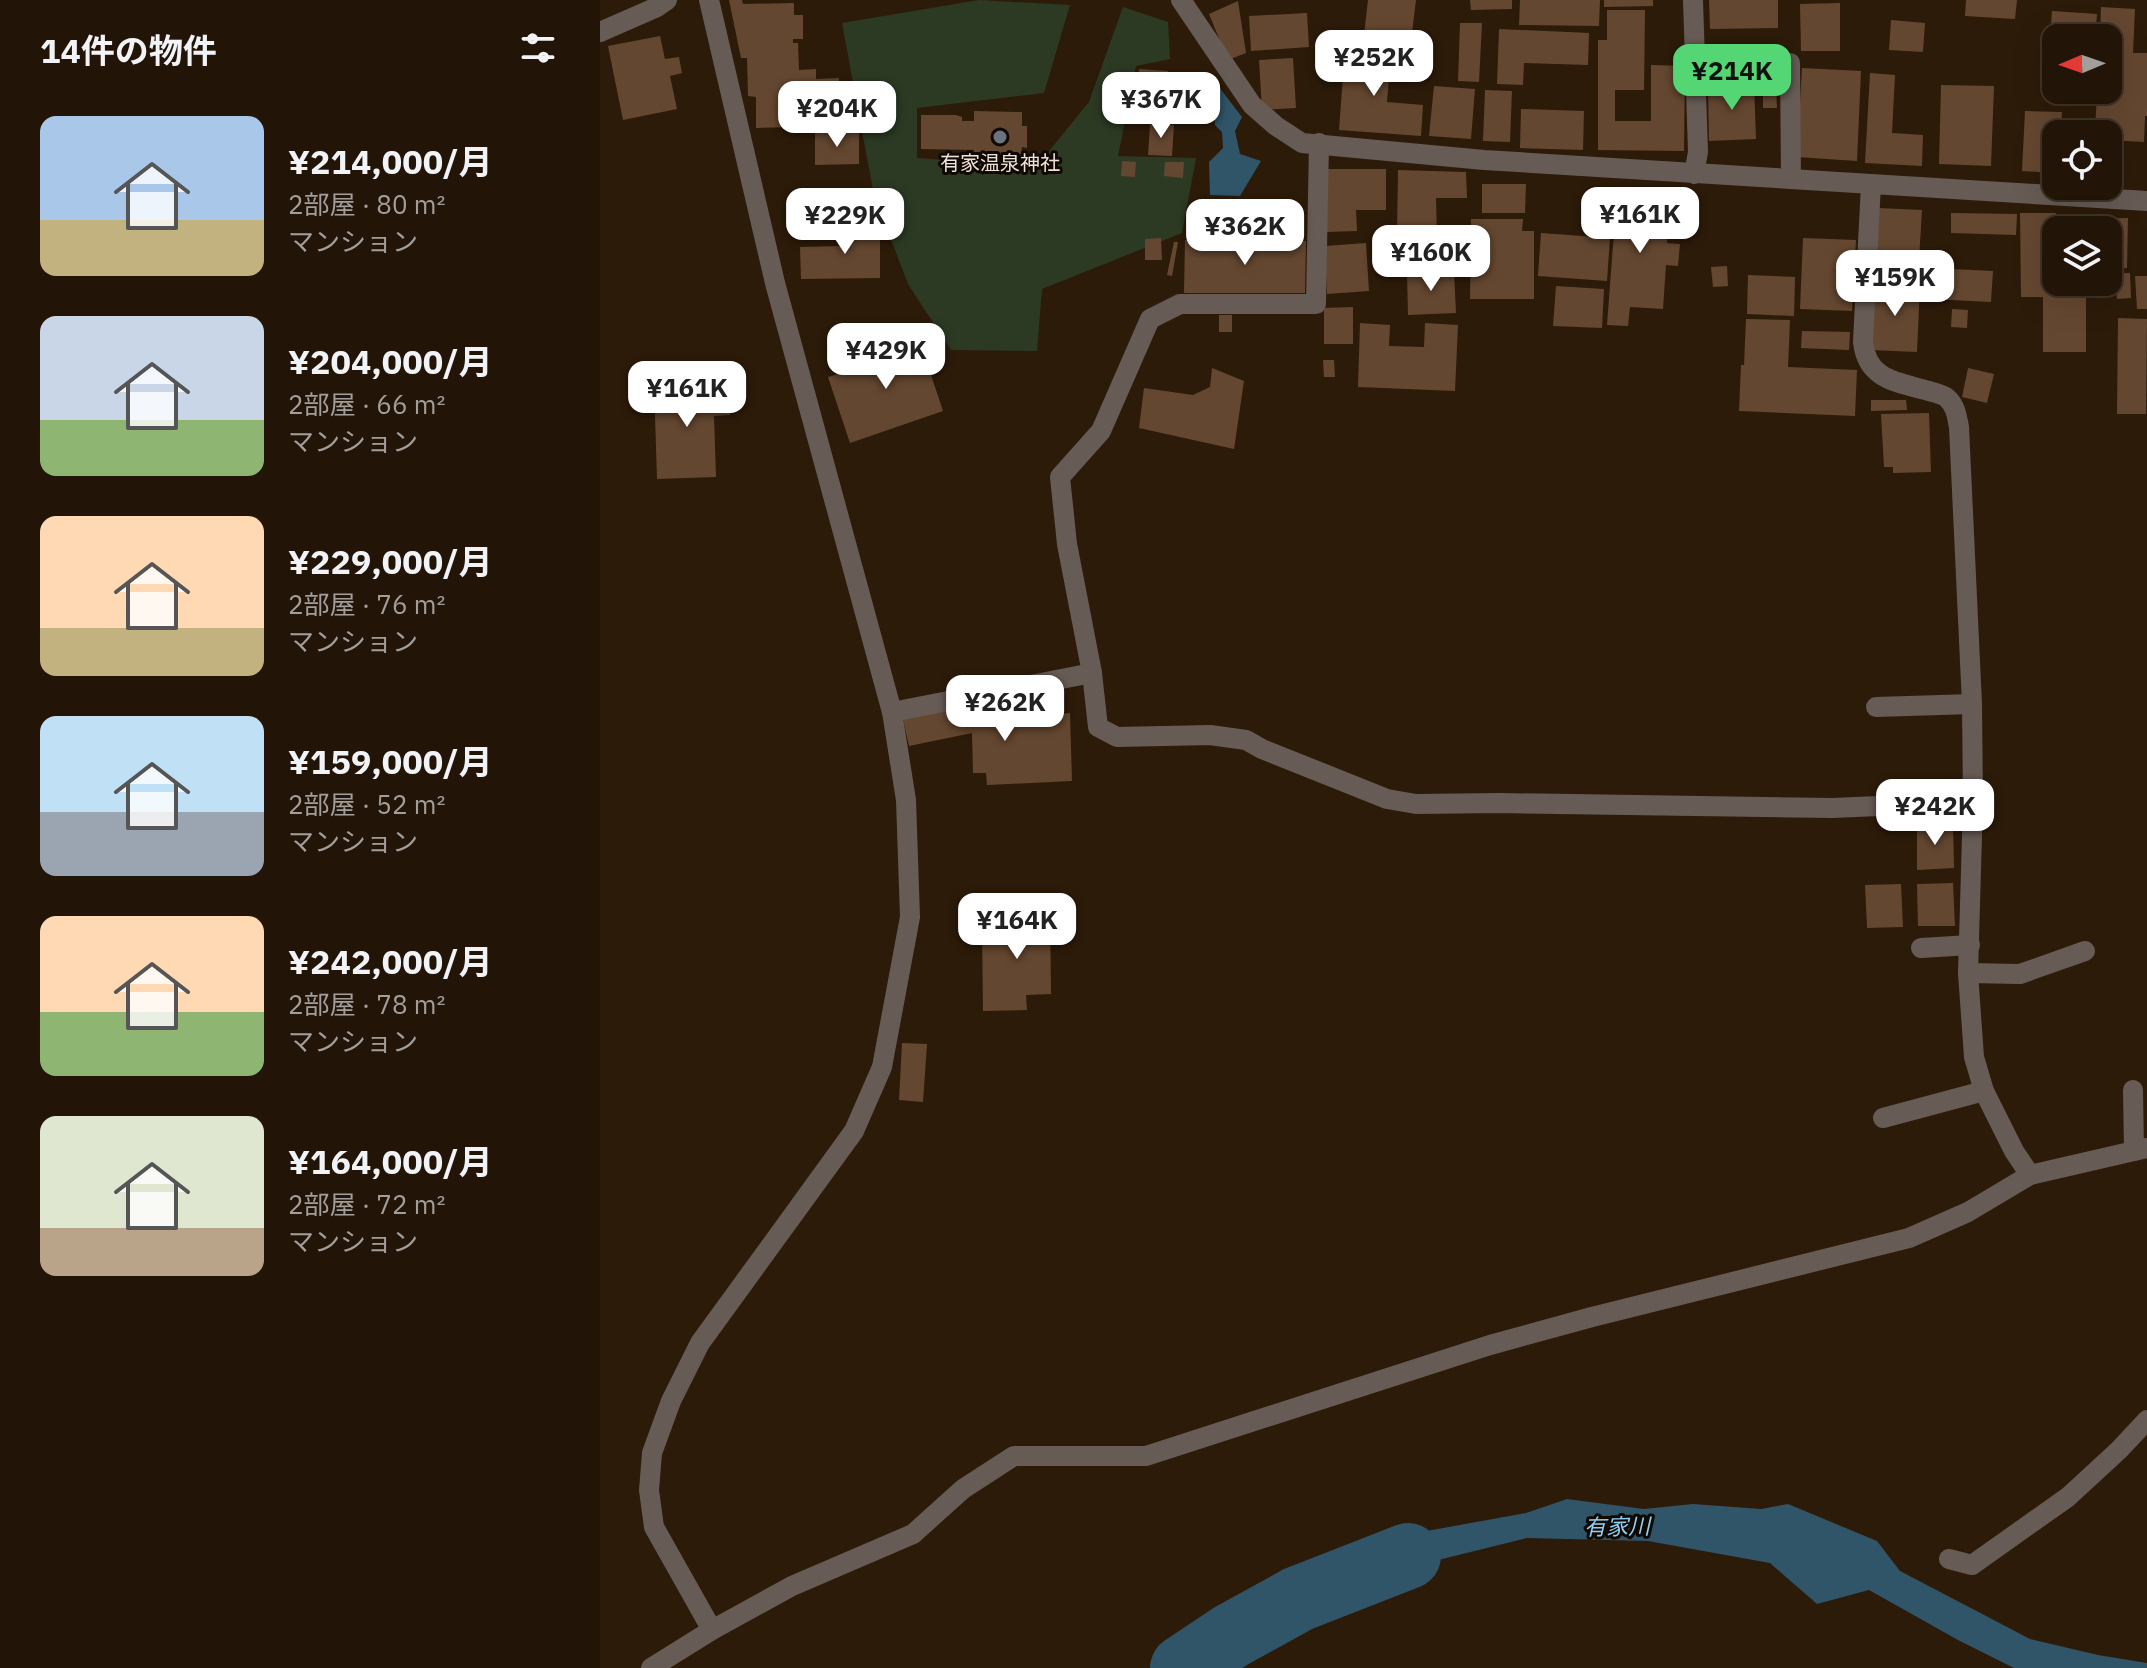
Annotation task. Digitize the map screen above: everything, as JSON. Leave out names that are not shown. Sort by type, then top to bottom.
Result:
[{"type":"street","points":[[600,32],[667,0]]},
{"type":"street","points":[[709,0],[775,283],[892,712],[906,800],[910,917],[882,1067],[854,1131],[700,1343],[671,1401],[652,1453],[649,1490],[654,1527],[712,1630]]},
{"type":"street","points":[[1181,0],[1252,105],[1302,143],[1484,160],[2147,201]]},
{"type":"street","points":[[1693,0],[1698,152],[1694,174]]},
{"type":"street","points":[[1790,63],[1791,179]]},
{"type":"street","points":[[1319,143],[1316,304],[1180,304],[1150,319],[1101,431],[1060,477],[1067,544],[1092,673],[1098,727],[1117,737],[1210,735],[1246,740],[1387,799],[1416,804],[1832,808],[1973,802]]},
{"type":"street","points":[[1871,184],[1863,342],[1865,357],[1873,369],[1886,378],[1945,396],[1954,407],[1959,427],[1972,704],[1973,802],[1968,973],[1974,1057],[1984,1091],[2014,1151],[2030,1175]]},
{"type":"street","points":[[892,712],[1092,673]]},
{"type":"street","points":[[1876,707],[1972,704]]},
{"type":"street","points":[[1921,948],[1970,945]]},
{"type":"street","points":[[1968,973],[2020,974],[2085,951]]},
{"type":"street","points":[[651,1668],[792,1586],[913,1534],[963,1489],[1014,1456],[1146,1456],[1490,1345],[1909,1238],[1968,1212],[2030,1175],[2141,1149],[2133,1090]]},
{"type":"street","points":[[1883,1118],[1984,1091]]},
{"type":"street","points":[[1949,1559],[1972,1565],[2056,1506],[2119,1450],[2147,1420]]},
{"type":"green space","points":[[979,0],[1070,5],[1044,93],[917,108],[917,158],[1036,167],[1089,102],[1123,7],[1168,22],[1170,59],[1136,66],[1118,156],[1196,158],[1182,233],[1042,289],[1037,351],[951,350],[908,284],[874,195],[842,23]]},
{"type":"water","points":[[1212,78],[1242,117],[1235,131],[1240,154],[1261,161],[1240,196],[1210,195],[1209,162],[1223,148],[1222,132],[1215,125]]},
{"type":"water","points":[[1567,1499],[1644,1509],[1693,1504],[1761,1509],[1788,1504],[1877,1541],[1900,1571],[2030,1639],[2147,1663],[2147,1668],[2014,1668],[1869,1590],[1817,1604],[1770,1563],[1648,1541],[1527,1538],[1285,1598],[1421,1532],[1526,1513]]},
{"type":"building","points":[[729,0],[742,0],[743,4],[794,3],[794,15],[803,15],[803,39],[793,39],[793,43],[798,43],[799,70],[816,69],[816,79],[839,78],[839,126],[756,128],[756,97],[748,96],[747,58],[741,58]]},
{"type":"building","points":[[1368,0],[1416,0],[1410,50],[1363,44]]},
{"type":"building","points":[[1470,0],[1512,0],[1512,9],[1471,10]]},
{"type":"building","points":[[1520,0],[1600,0],[1599,26],[1519,25]]},
{"type":"building","points":[[1604,0],[1653,0],[1653,6],[1604,7]]},
{"type":"building","points":[[1709,0],[1778,0],[1778,28],[1710,29]]},
{"type":"building","points":[[1966,0],[2017,0],[2015,19],[1965,16]]},
{"type":"building","points":[[1238,1],[1246,53],[1228,60],[1209,14]]},
{"type":"building","points":[[1840,3],[1840,51],[1801,51],[1800,4]]},
{"type":"building","points":[[2101,7],[2135,9],[2133,53],[2147,53],[2144,142],[2122,141],[2122,120],[2096,120],[2096,104],[2122,104],[2122,24],[2100,24]]},
{"type":"building","points":[[1607,10],[1645,10],[1644,90],[1615,90],[1615,121],[1651,121],[1651,65],[1685,66],[1684,151],[1598,150],[1598,40],[1607,40]]},
{"type":"building","points":[[2052,11],[2097,14],[2096,24],[2051,24]]},
{"type":"building","points":[[1307,13],[1309,47],[1251,51],[1249,16]]},
{"type":"building","points":[[1891,20],[1925,23],[1923,52],[1889,50]]},
{"type":"building","points":[[1460,23],[1482,23],[1479,82],[1458,81]]},
{"type":"building","points":[[1499,29],[1589,33],[1588,65],[1524,63],[1523,85],[1497,84]]},
{"type":"building","points":[[660,36],[665,59],[679,57],[682,73],[670,76],[677,109],[623,120],[608,46]]},
{"type":"building","points":[[1345,50],[1391,53],[1387,102],[1423,105],[1421,136],[1339,130]]},
{"type":"building","points":[[1710,50],[1722,50],[1722,70],[1710,70]]},
{"type":"building","points":[[1293,58],[1296,108],[1262,110],[1259,60]]},
{"type":"building","points":[[1802,68],[1861,71],[1857,161],[1797,157]]},
{"type":"building","points":[[1139,69],[1168,71],[1165,113],[1137,111]]},
{"type":"building","points":[[1870,73],[1895,75],[1892,133],[1923,135],[1922,166],[1865,163]]},
{"type":"building","points":[[1754,83],[1756,139],[1709,141],[1708,84]]},
{"type":"building","points":[[1941,85],[1994,86],[1991,166],[1939,164]]},
{"type":"building","points":[[1434,86],[1475,89],[1471,139],[1429,136]]},
{"type":"building","points":[[1776,86],[1777,108],[1763,108],[1763,87]]},
{"type":"building","points":[[1485,90],[1512,91],[1510,142],[1483,141]]},
{"type":"building","points":[[1521,109],[1584,111],[1583,150],[1520,148]]},
{"type":"building","points":[[974,111],[1022,112],[1022,126],[1027,126],[1027,148],[1022,147],[1021,156],[973,156],[974,150],[921,149],[921,115],[956,115],[962,117],[962,121],[974,121]]},
{"type":"building","points":[[2025,111],[2062,112],[2062,120],[2042,120],[2042,172],[2022,171]]},
{"type":"building","points":[[1150,124],[1174,125],[1172,156],[1148,155]]},
{"type":"building","points":[[815,133],[859,133],[859,164],[815,165]]},
{"type":"building","points":[[1122,161],[1136,162],[1135,177],[1121,176]]},
{"type":"building","points":[[1165,162],[1184,162],[1183,178],[1164,176]]},
{"type":"building","points":[[1326,169],[1386,169],[1386,210],[1356,210],[1357,231],[1326,232]]},
{"type":"building","points":[[1398,170],[1466,172],[1467,198],[1436,198],[1437,237],[1397,236]]},
{"type":"building","points":[[1482,184],[1526,184],[1525,213],[1482,213]]},
{"type":"building","points":[[1617,192],[1671,196],[1667,243],[1680,244],[1678,266],[1666,265],[1663,309],[1630,307],[1628,326],[1607,325]]},
{"type":"building","points":[[1878,208],[1922,210],[1918,276],[1875,274]]},
{"type":"building","points":[[1951,213],[2017,214],[2016,235],[1951,233]]},
{"type":"building","points":[[2020,213],[2056,213],[2056,216],[2042,216],[2042,296],[2086,296],[2086,352],[2043,352],[2043,297],[2021,297]]},
{"type":"building","points":[[1246,217],[1247,234],[1188,235],[1188,218]]},
{"type":"building","points":[[2122,218],[2128,218],[2127,268],[2122,268]]},
{"type":"building","points":[[1471,219],[1523,219],[1522,231],[1534,231],[1534,299],[1470,299]]},
{"type":"building","points":[[880,224],[880,278],[801,279],[800,247],[840,246],[840,225]]},
{"type":"building","points":[[1541,233],[1610,238],[1607,281],[1538,276]]},
{"type":"building","points":[[1161,238],[1162,260],[1145,260],[1145,239]]},
{"type":"building","points":[[1803,238],[1856,240],[1852,311],[1800,309]]},
{"type":"building","points":[[1185,240],[1306,241],[1305,293],[1184,293]]},
{"type":"building","points":[[1174,242],[1178,242],[1172,276],[1167,275]]},
{"type":"building","points":[[1366,243],[1369,291],[1327,294],[1325,246]]},
{"type":"building","points":[[1449,247],[1467,247],[1467,262],[1449,262]]},
{"type":"building","points":[[1727,266],[1728,286],[1713,287],[1711,267]]},
{"type":"building","points":[[1931,268],[1993,271],[1991,302],[1930,299]]},
{"type":"building","points":[[1454,271],[1456,313],[1408,315],[1407,273]]},
{"type":"building","points":[[2122,273],[2130,273],[2131,298],[2117,299],[2117,296],[2122,296]]},
{"type":"building","points":[[1748,275],[1795,277],[1794,316],[1747,314]]},
{"type":"building","points":[[2135,276],[2147,276],[2147,309],[2137,309]]},
{"type":"building","points":[[1873,283],[1920,285],[1917,352],[1870,350]]},
{"type":"building","points":[[1556,286],[1604,289],[1602,328],[1553,326]]},
{"type":"building","points":[[1353,307],[1353,344],[1324,344],[1324,308]]},
{"type":"building","points":[[1952,309],[1968,310],[1967,328],[1951,327]]},
{"type":"building","points":[[1219,315],[1232,315],[1232,332],[1219,332]]},
{"type":"building","points":[[2118,318],[2147,319],[2146,414],[2117,414]]},
{"type":"building","points":[[1746,319],[1790,320],[1788,367],[1857,370],[1855,416],[1739,411]]},
{"type":"building","points":[[1360,323],[1390,325],[1389,346],[1424,347],[1425,323],[1458,325],[1455,391],[1358,387]]},
{"type":"building","points":[[1802,331],[1850,332],[1849,350],[1801,348]]},
{"type":"building","points":[[912,339],[914,347],[921,345],[943,411],[850,443],[828,377],[858,368],[855,358]]},
{"type":"building","points":[[1323,360],[1334,360],[1335,377],[1324,377]]},
{"type":"building","points":[[1212,368],[1244,381],[1234,449],[1139,428],[1144,388],[1193,395],[1210,387]]},
{"type":"building","points":[[1968,368],[1994,374],[1987,403],[1962,397]]},
{"type":"building","points":[[713,383],[713,394],[729,393],[730,415],[714,416],[716,477],[657,479],[654,384]]},
{"type":"building","points":[[1871,400],[1906,400],[1907,410],[1871,411]]},
{"type":"building","points":[[1929,413],[1931,472],[1893,473],[1893,467],[1884,467],[1881,414]]},
{"type":"building","points":[[1026,703],[1028,716],[1070,713],[1072,781],[987,785],[986,773],[973,773],[972,733],[909,746],[903,719],[968,705],[971,722],[1000,722],[998,705]]},
{"type":"building","points":[[1953,825],[1954,868],[1917,870],[1917,826]]},
{"type":"building","points":[[1953,883],[1955,926],[1918,926],[1917,884]]},
{"type":"building","points":[[1901,884],[1903,927],[1867,928],[1865,885]]},
{"type":"building","points":[[1014,910],[1050,910],[1051,994],[1026,995],[1027,1010],[983,1011],[982,928],[1015,927]]},
{"type":"building","points":[[902,1043],[927,1044],[923,1102],[899,1100]]},
{"type":"waterway","name":"有家川","points":[[1183,1668],[1231,1636],[1298,1599],[1408,1556]]},
{"type":"place","name":"有家温泉神社","points":[[1000,137]]}]
